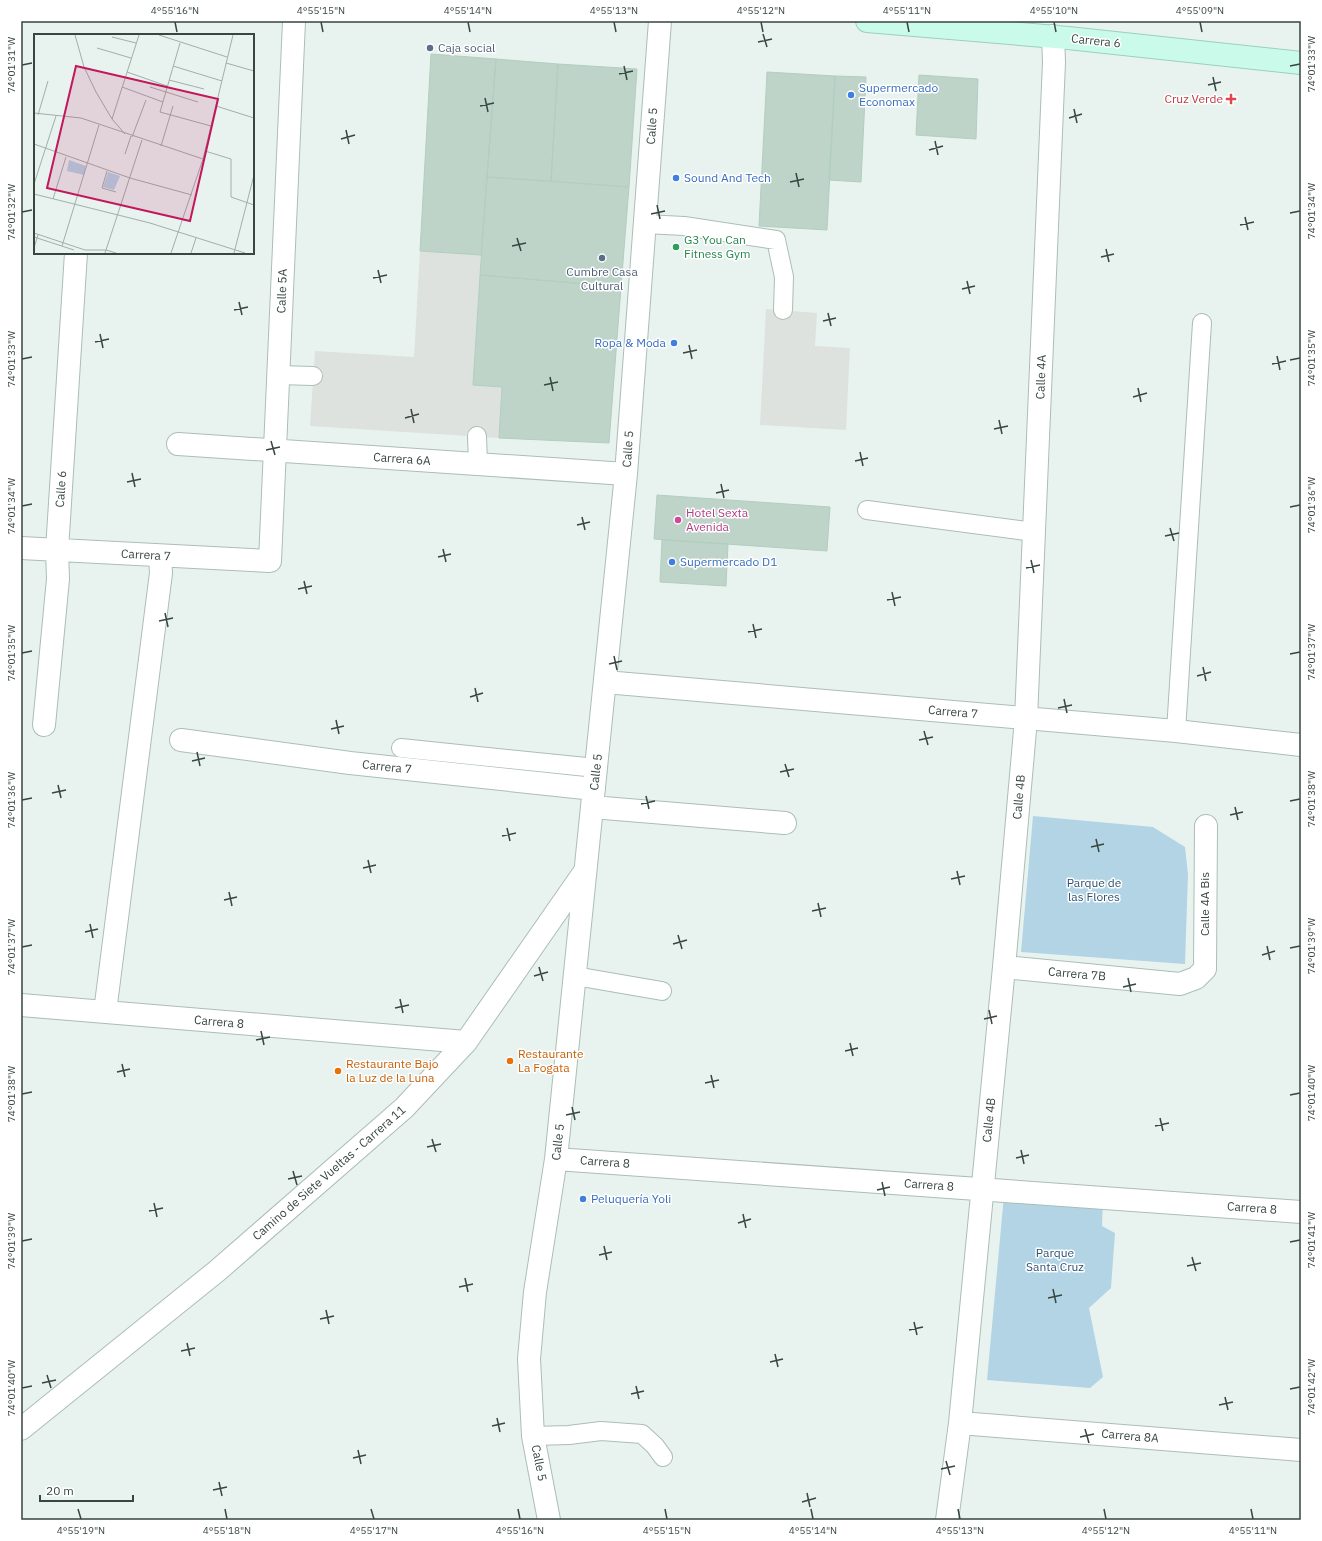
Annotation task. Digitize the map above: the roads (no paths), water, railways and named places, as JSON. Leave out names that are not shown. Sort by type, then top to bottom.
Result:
[{"type":"main road","name":"Carrera 6","points":[[867,21],[1053,36],[1301,63]]},
{"type":"street","name":"Calle 5A","points":[[270,561],[294,21]]},
{"type":"street","name":"Calle 5","points":[[549,1520],[533,1436],[529,1359],[535,1292],[556,1159],[626,474],[660,21]]},
{"type":"street","name":"Calle 4A","points":[[1026,719],[1054,70],[1053,36]]},
{"type":"street","name":"Calle 6","points":[[44,725],[58,579],[57,550],[76,254]]},
{"type":"street","name":"Carrera 6A","points":[[178,444],[626,474]]},
{"type":"street","name":"Carrera 7","points":[[21,548],[270,561]]},
{"type":"street","points":[[105,1012],[161,573],[160,556]]},
{"type":"street","name":"Carrera 7","points":[[605,682],[1176,731],[1301,745]]},
{"type":"street","name":"Calle 4B","points":[[946,1520],[960,1423],[1004,967],[1026,719]]},
{"type":"street","name":"Carrera 7","points":[[181,740],[350,763],[594,788],[785,823]]},
{"type":"street","name":"Calle 4A Bis","points":[[1196,978],[1205,969],[1206,826]]},
{"type":"street","name":"Camino de Siete Vueltas - Carrera 11","points":[[21,1429],[217,1272],[404,1108],[466,1042],[586,869]]},
{"type":"street","name":"Carrera 7B","points":[[1004,967],[1180,984],[1196,978]]},
{"type":"street","name":"Carrera 8","points":[[21,1005],[466,1042]]},
{"type":"street","name":"Carrera 8","points":[[556,1159],[1301,1212]]},
{"type":"street","name":"Carrera 8A","points":[[960,1423],[1301,1450]]},
{"type":"lane","points":[[645,224],[684,226],[776,240],[784,277],[783,310]]},
{"type":"lane","points":[[1176,731],[1202,323]]},
{"type":"lane","points":[[278,375],[314,376]]},
{"type":"lane","points":[[476,436],[478,464]]},
{"type":"lane","points":[[867,510],[1034,532]]},
{"type":"lane","points":[[401,748],[594,788]]},
{"type":"lane","points":[[575,976],[662,991]]},
{"type":"lane","points":[[533,1436],[569,1435],[601,1431],[642,1434],[655,1446],[663,1457]]},
{"type":"place","name":"Caja social","points":[[430,48]]},
{"type":"place","name":"Supermercado Economax","points":[[851,95]]},
{"type":"place","name":"Cruz Verde","points":[[1231,99]]},
{"type":"place","name":"Sound And Tech","points":[[676,178]]},
{"type":"place","name":"G3 You Can Fitness Gym","points":[[676,247]]},
{"type":"place","name":"Cumbre Casa Cultural","points":[[602,258]]},
{"type":"place","name":"Ropa & Moda","points":[[674,343]]},
{"type":"place","name":"Hotel Sexta Avenida","points":[[678,520]]},
{"type":"place","name":"Supermercado D1","points":[[672,562]]},
{"type":"place","name":"Restaurante La Fogata","points":[[510,1061]]},
{"type":"place","name":"Restaurante Bajo la Luz de la Luna","points":[[338,1071]]},
{"type":"place","name":"Peluquería Yoli","points":[[583,1199]]},
{"type":"park label","name":"Parque de las Flores","points":[[1094,890]]},
{"type":"park label","name":"Parque Santa Cruz","points":[[1055,1260]]}]
